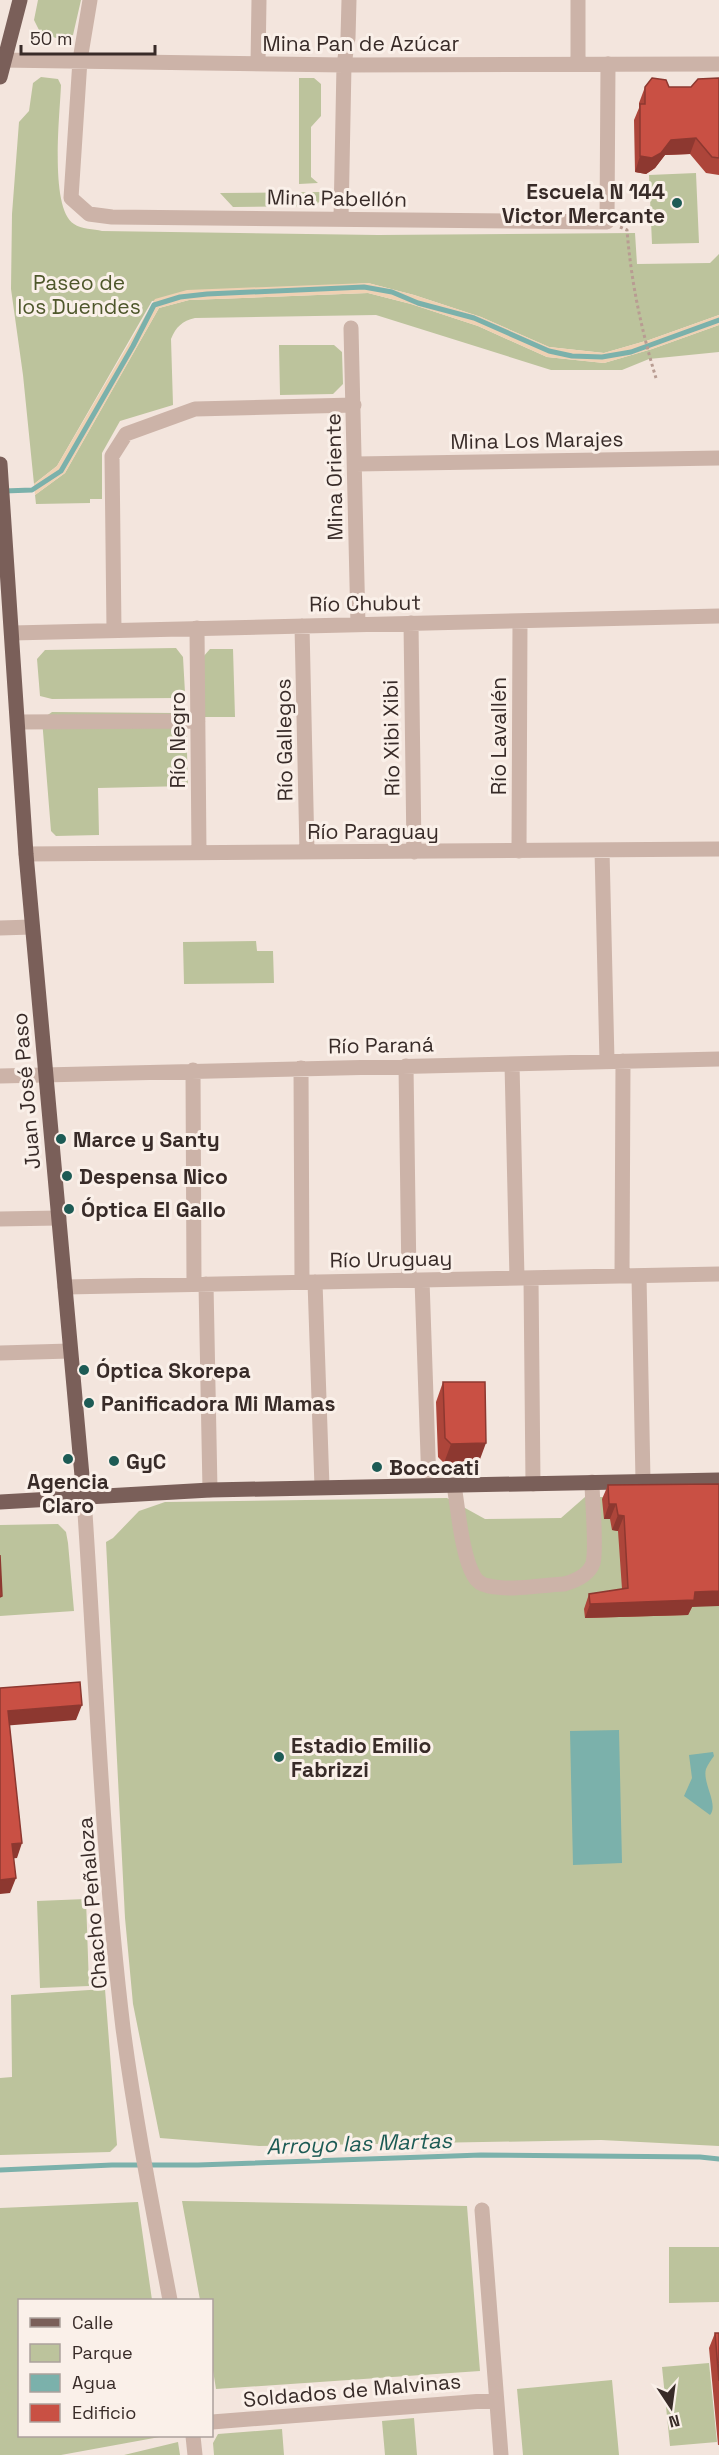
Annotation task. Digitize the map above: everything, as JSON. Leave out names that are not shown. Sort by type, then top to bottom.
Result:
[{"type":"main road","points":[[0,77],[2,60],[20,0]]},
{"type":"main road","name":"Juan José Paso","points":[[0,464],[26,854],[84,1498]]},
{"type":"main road","points":[[0,1502],[210,1490],[719,1480]]},
{"type":"street","points":[[80,60],[90,0]]},
{"type":"street","points":[[258,64],[259,0]]},
{"type":"street","points":[[341,219],[344,65],[348,38],[349,0]]},
{"type":"street","points":[[578,0],[578,63]]},
{"type":"street","name":"Mina Pan de Azúcar","points":[[2,60],[344,65],[719,64]]},
{"type":"street","name":"Mina Pabellón","points":[[80,60],[71,198],[89,214],[112,217],[608,222]]},
{"type":"street","points":[[608,64],[608,222]]},
{"type":"street","name":"Mina Oriente","points":[[351,328],[358,625]]},
{"type":"street","points":[[114,630],[112,456],[126,434],[195,409],[354,405]]},
{"type":"street","name":"Mina Los Marajes","points":[[356,464],[719,458]]},
{"type":"street","name":"Río Chubut","points":[[12,633],[719,616]]},
{"type":"street","name":"Río Lavallén","points":[[519,851],[520,621]]},
{"type":"street","name":"Río Xibi Xibi","points":[[411,623],[414,852]]},
{"type":"street","name":"Río Gallegos","points":[[302,626],[308,852]]},
{"type":"street","name":"Río Negro","points":[[197,628],[199,853]]},
{"type":"street","points":[[18,722],[198,721]]},
{"type":"street","name":"Río Paraguay","points":[[26,854],[719,849]]},
{"type":"street","points":[[602,850],[615,1061],[622,1276]]},
{"type":"street","points":[[0,928],[32,927]]},
{"type":"street","name":"Río Paraná","points":[[0,1076],[719,1059]]},
{"type":"street","points":[[512,1064],[533,1484]]},
{"type":"street","points":[[406,1066],[429,1485]]},
{"type":"street","points":[[301,1068],[309,1282],[322,1488]]},
{"type":"street","points":[[193,1070],[210,1490]]},
{"type":"street","points":[[0,1219],[59,1218]]},
{"type":"street","name":"Río Uruguay","points":[[64,1287],[719,1274]]},
{"type":"street","points":[[639,1276],[643,1481]]},
{"type":"street","points":[[0,1353],[70,1351]]},
{"type":"street","points":[[454,1485],[464,1543],[473,1575],[487,1586],[499,1587],[564,1584],[574,1581],[589,1570],[594,1556],[592,1482]]},
{"type":"street","name":"Chacho Peñaloza","points":[[84,1498],[111,1902],[123,2028],[141,2144],[170,2299]]},
{"type":"street","points":[[482,2210],[501,2455]]},
{"type":"street","name":"Soldados de Malvinas","points":[[213,2422],[496,2400]]},
{"type":"street","points":[[194,2437],[195,2455]]},
{"type":"path","points":[[608,222],[627,230],[631,278],[641,327],[656,378]]},
{"type":"green space","points":[[38,0],[81,0],[73,35],[56,38],[40,32],[34,20]]},
{"type":"green space","name":"Paseo de los Duendes","points":[[41,77],[58,79],[61,85],[58,159],[61,200],[66,215],[80,227],[102,231],[378,235],[635,233],[637,264],[710,263],[719,254],[719,315],[604,353],[549,347],[481,317],[368,283],[152,301],[57,466],[34,484],[23,375],[11,289],[12,214],[19,122],[29,111],[33,83]]},
{"type":"green space","points":[[299,78],[314,78],[321,84],[321,116],[311,127],[311,177],[318,183],[299,184]]},
{"type":"green space","points":[[696,173],[699,243],[652,244],[649,175]]},
{"type":"green space","points":[[322,192],[322,199],[315,206],[233,207],[220,193]]},
{"type":"green space","points":[[368,293],[411,304],[478,326],[547,357],[604,363],[719,325],[719,352],[649,359],[622,370],[551,370],[376,315],[195,318],[180,325],[171,339],[173,405],[120,421],[102,453],[102,499],[90,499],[90,503],[36,504],[35,495],[65,473],[159,308],[189,300]]},
{"type":"green space","points":[[279,345],[334,345],[342,352],[343,384],[333,394],[280,395]]},
{"type":"green space","points":[[176,648],[183,657],[185,693],[176,698],[52,699],[40,696],[37,659],[45,650]]},
{"type":"green space","points":[[210,649],[233,649],[235,717],[204,717],[203,657]]},
{"type":"green space","points":[[52,712],[175,713],[186,719],[188,786],[98,788],[99,835],[56,836],[51,831],[42,719]]},
{"type":"green space","points":[[256,941],[257,951],[273,951],[274,983],[184,984],[183,942]]},
{"type":"green space","points":[[585,1497],[719,1497],[719,2146],[601,2140],[259,2146],[160,2138],[133,2004],[125,1918],[106,1542],[113,1538],[139,1511],[165,1502],[447,1498],[485,1519],[561,1518]]},
{"type":"green space","points":[[58,1524],[66,1532],[74,1611],[0,1616],[0,1525]]},
{"type":"green space","points":[[86,1899],[89,1986],[40,1988],[37,1901]]},
{"type":"green space","points":[[105,1989],[117,2145],[110,2152],[0,2155],[0,2078],[12,2077],[11,1995]]},
{"type":"green space","points":[[182,2201],[467,2206],[480,2371],[216,2389],[213,2370],[213,2299],[200,2299]]},
{"type":"green space","points":[[138,2202],[152,2299],[18,2299],[18,2437],[160,2437],[61,2455],[0,2455],[0,2208]]},
{"type":"green space","points":[[669,2247],[719,2247],[719,2302],[669,2303]]},
{"type":"green space","points":[[709,2363],[717,2442],[670,2446],[662,2367]]},
{"type":"green space","points":[[612,2380],[619,2455],[523,2455],[517,2389]]},
{"type":"green space","points":[[414,2418],[417,2455],[385,2455],[382,2421]]},
{"type":"green space","points":[[282,2429],[284,2455],[214,2455],[213,2443],[218,2434]]},
{"type":"green space","points":[[178,2442],[180,2455],[124,2455]]},
{"type":"sand","points":[[368,283],[481,317],[549,347],[604,353],[719,315],[719,325],[604,363],[547,357],[478,326],[411,304],[368,293],[189,300],[159,308],[65,473],[35,495],[34,484],[57,466],[155,299],[187,290]]},
{"type":"water","points":[[619,1730],[622,1863],[573,1865],[570,1731]]},
{"type":"water","points":[[713,1752],[714,1756],[705,1775],[713,1805],[710,1815],[684,1796],[692,1778],[689,1755]]},
{"type":"building","points":[[652,78],[666,80],[669,87],[691,87],[698,79],[719,78],[719,158],[712,157],[696,138],[671,140],[661,153],[652,158],[640,156],[640,104],[645,104],[645,87]]},
{"type":"building","points":[[443,1382],[485,1382],[486,1443],[451,1444],[445,1438]]},
{"type":"building","points":[[719,1484],[719,1591],[695,1592],[694,1600],[590,1604],[589,1594],[628,1588],[624,1516],[618,1515],[616,1504],[609,1504],[608,1485]]},
{"type":"building","points":[[0,1555],[2,1596],[0,1597]]},
{"type":"building","points":[[80,1682],[82,1705],[8,1711],[22,1843],[12,1844],[16,1878],[0,1880],[0,1688]]},
{"type":"building","points":[[715,2333],[719,2333],[719,2381]]},
{"type":"waterway","points":[[4,491],[32,490],[61,471],[154,305],[180,297],[364,287],[392,292],[418,303],[474,318],[549,351],[572,356],[602,357],[631,352],[719,320]]},
{"type":"waterway","name":"Arroyo las Martas","points":[[0,2170],[481,2155],[719,2159]]},
{"type":"place","name":"Escuela N 144 Victor Mercante","points":[[677,203]]},
{"type":"place","name":"Marce y Santy","points":[[61,1139]]},
{"type":"place","name":"Despensa Nico","points":[[67,1176]]},
{"type":"place","name":"Óptica El Gallo","points":[[69,1209]]},
{"type":"place","name":"Óptica Skorepa","points":[[84,1370]]},
{"type":"place","name":"Panificadora Mi Mamas","points":[[89,1403]]},
{"type":"place","name":"Agencia Claro","points":[[68,1459]]},
{"type":"place","name":"GyC","points":[[114,1461]]},
{"type":"place","name":"Bocccati","points":[[377,1467]]},
{"type":"place","name":"Estadio Emilio Fabrizzi","points":[[279,1757]]}]
